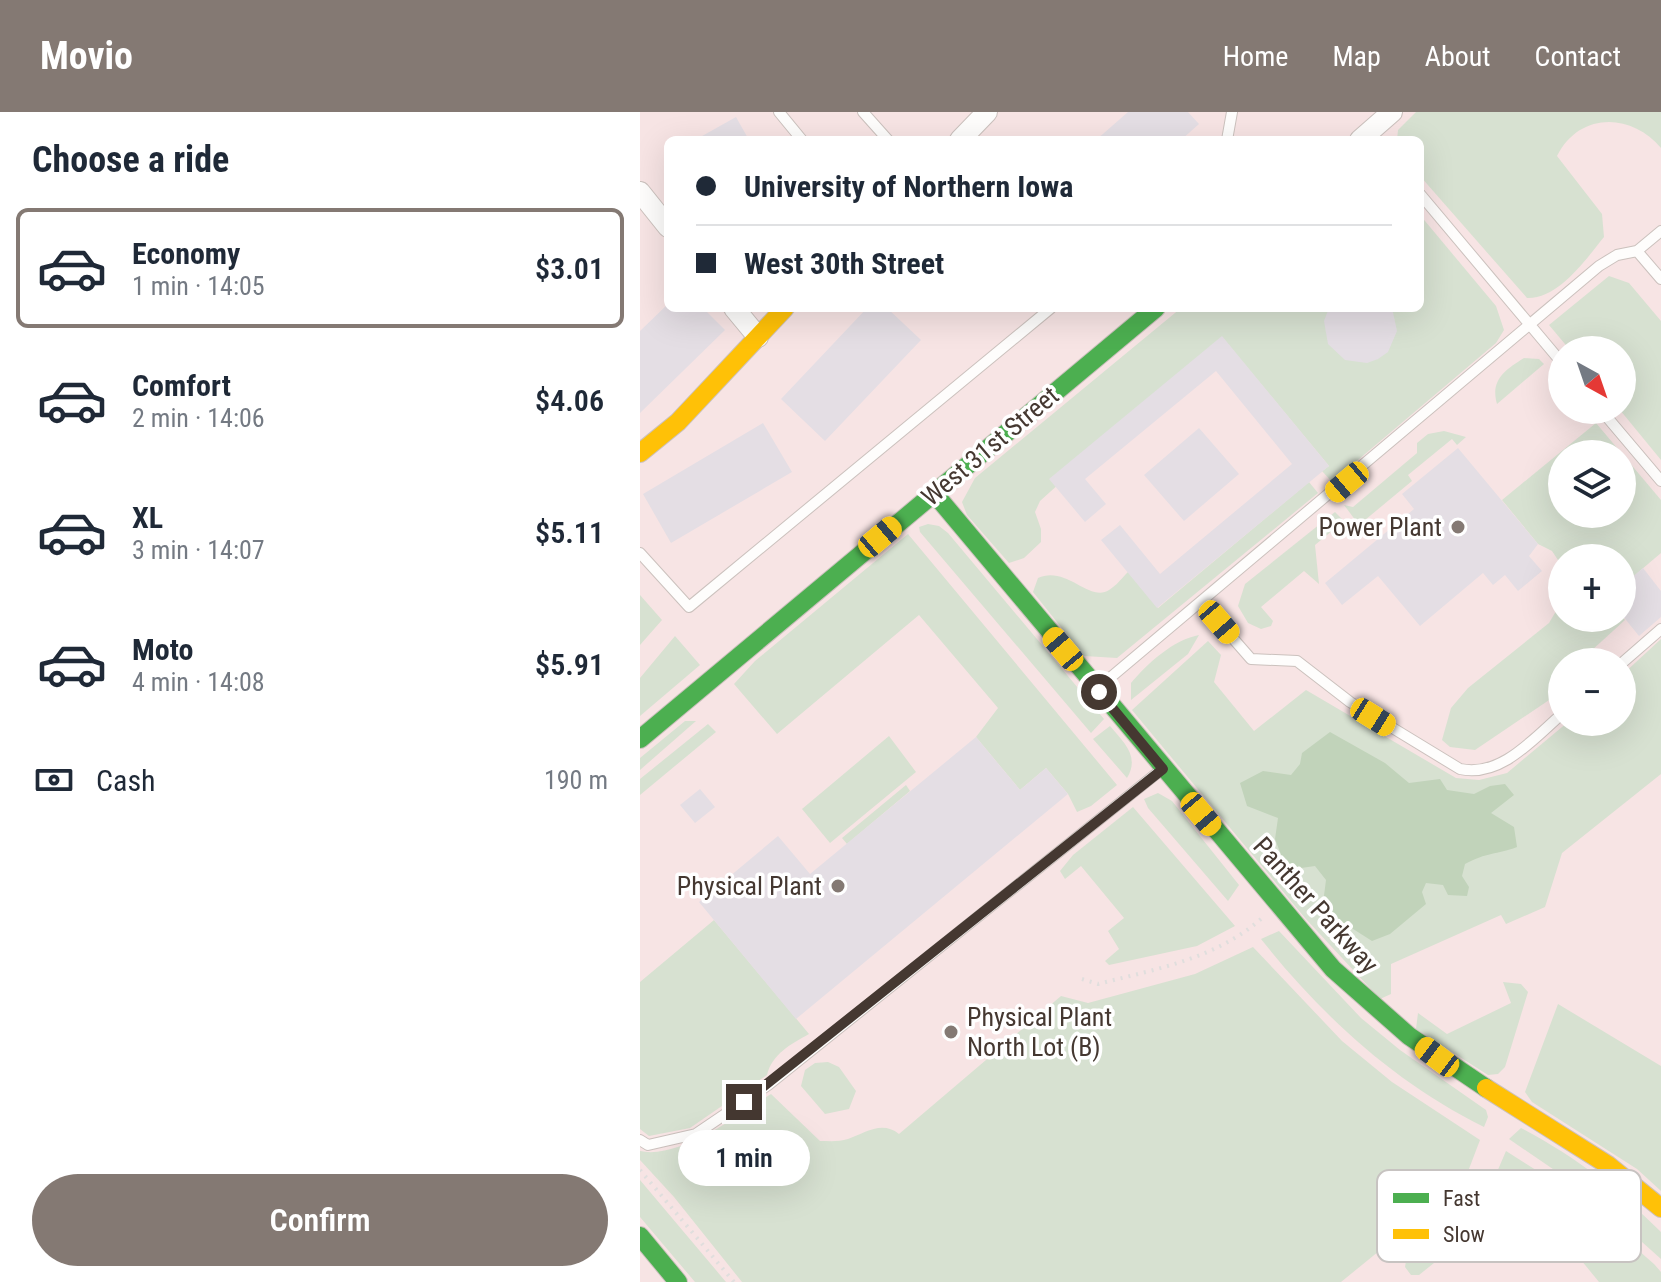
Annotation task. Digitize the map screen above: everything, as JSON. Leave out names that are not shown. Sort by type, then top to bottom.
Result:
[{"type":"street","points":[[964,136],[987,112]]},
{"type":"street","points":[[1369,136],[1392,112]]},
{"type":"street","points":[[640,192],[664,222]]},
{"type":"street","points":[[737,312],[758,337]]},
{"type":"street","points":[[640,453],[678,422],[781,312]]},
{"type":"street","name":"West 31st Street","points":[[640,739],[1151,312]]},
{"type":"street","name":"Panther Parkway","points":[[934,493],[1333,969],[1383,1017],[1437,1057],[1615,1170]]},
{"type":"street","name":"Panther Parkway","points":[[1641,1191],[1661,1208]]},
{"type":"street","points":[[640,1236],[678,1282]]},
{"type":"lane","points":[[779,112],[799,136]]},
{"type":"lane","points":[[863,112],[884,136]]},
{"type":"lane","points":[[1228,136],[1232,112]]},
{"type":"lane","points":[[1424,199],[1548,347]]},
{"type":"lane","points":[[1097,689],[1531,327],[1599,266],[1617,255],[1637,251],[1661,231]]},
{"type":"lane","points":[[1637,251],[1661,279]]},
{"type":"lane","points":[[640,553],[689,607],[1046,312]]},
{"type":"lane","points":[[1613,424],[1661,481]]},
{"type":"lane","points":[[1202,603],[1251,659],[1297,661],[1350,702],[1460,769],[1478,771],[1500,764],[1548,725]]},
{"type":"lane","points":[[1636,651],[1661,629]]},
{"type":"lane","points":[[640,1140],[648,1145],[696,1134],[768,1085],[1163,769]]},
{"type":"path","points":[[1082,979],[1098,984],[1200,957],[1239,939],[1278,904]]},
{"type":"path","points":[[640,1170],[734,1282]]},
{"type":"shaded area","points":[[640,112],[1661,112],[1661,1282],[640,1282]]},
{"type":"green space","points":[[1416,112],[1661,112],[1661,148],[1635,128],[1606,122],[1578,131],[1567,142],[1557,156],[1602,214],[1604,237],[1561,285],[1539,297],[1527,298],[1424,181],[1424,136],[1397,136],[1398,130]]},
{"type":"green space","points":[[1424,220],[1496,306],[1504,330],[1496,343],[1332,482],[1322,471],[1329,466],[1222,337],[1040,501],[1035,512],[1041,529],[1041,542],[1024,558],[1009,563],[967,515],[962,502],[975,478],[1176,312],[1424,312]]},
{"type":"green space","points":[[1609,276],[1629,283],[1661,321],[1661,460],[1631,424],[1636,424],[1636,336],[1558,336],[1549,325]]},
{"type":"green space","points":[[1524,358],[1539,359],[1544,364],[1497,404],[1497,382]]},
{"type":"green space","points":[[1595,424],[1610,440],[1575,440]]},
{"type":"green space","points":[[1444,431],[1466,437],[1457,445],[1452,439],[1408,475],[1412,481],[1359,525],[1344,505],[1353,507],[1417,453],[1417,443],[1428,434]]},
{"type":"green space","points":[[1548,462],[1548,528],[1636,528],[1636,470],[1661,500],[1661,553],[1636,574],[1636,544],[1548,544],[1548,549],[1538,544],[1502,500]]},
{"type":"green space","points":[[1309,482],[1318,493],[1117,658],[1084,656],[1033,592],[1038,578],[1048,575],[1102,593],[1128,572],[1158,608]]},
{"type":"green space","points":[[1335,512],[1344,521],[1315,545],[1319,584],[1304,571],[1261,607],[1273,621],[1271,626],[1261,629],[1248,623],[1238,606],[1245,584]]},
{"type":"green space","points":[[928,524],[939,526],[948,533],[1104,719],[1091,733],[920,532],[919,527]]},
{"type":"green space","points":[[908,534],[1117,785],[1091,806],[1077,812],[1068,794],[1046,768],[1020,790],[976,737],[998,708],[919,615],[777,734],[734,684],[755,661]]},
{"type":"green space","points":[[640,595],[662,620],[640,645]]},
{"type":"green space","points":[[1548,624],[1548,632],[1612,632],[1594,648],[1548,648],[1548,701],[1475,750],[1450,747],[1442,740],[1451,708],[1468,688]]},
{"type":"green space","points":[[1199,635],[1188,654],[1131,700],[1131,683],[1145,668],[1171,647]]},
{"type":"green space","points":[[675,636],[700,665],[640,716],[640,678]]},
{"type":"green space","points":[[1661,639],[1661,774],[1562,853],[1545,907],[1506,924],[1501,915],[1391,964],[1391,994],[1380,999],[1305,918],[1132,710],[1208,641],[1221,655],[1214,682],[1254,731],[1306,690],[1456,778],[1479,780],[1507,773],[1551,736],[1636,736],[1636,662]]},
{"type":"green space","points":[[685,721],[696,721],[640,770],[640,758]]},
{"type":"green space","points":[[708,724],[716,732],[640,795],[640,779]]},
{"type":"green space","points":[[1110,726],[1131,756],[1131,770],[1127,778],[1093,739]]},
{"type":"green space","points":[[1330,732],[1385,763],[1409,783],[1440,779],[1447,790],[1474,794],[1490,786],[1505,784],[1514,795],[1491,813],[1514,827],[1517,847],[1465,864],[1462,876],[1469,887],[1467,896],[1448,895],[1443,885],[1426,883],[1422,892],[1426,904],[1390,934],[1372,941],[1350,927],[1330,932],[1321,919],[1326,880],[1315,866],[1294,869],[1285,865],[1275,839],[1278,818],[1247,806],[1240,783],[1263,771],[1291,775],[1300,764],[1302,753]]},
{"type":"green space","points":[[889,736],[916,772],[830,843],[802,809]]},
{"type":"green space","points":[[906,785],[910,791],[847,844],[842,838]]},
{"type":"green space","points":[[1158,793],[1172,801],[1239,885],[1228,901],[1148,808],[1144,799]]},
{"type":"green space","points":[[1133,807],[1235,926],[1197,946],[1109,965],[1105,961],[1119,949],[1108,931],[1124,918],[1081,866],[1065,879],[1060,871],[1073,855]]},
{"type":"green space","points":[[714,920],[809,1034],[778,1055],[767,1075],[690,1128],[649,1136],[640,1129],[640,982]]},
{"type":"green space","points":[[1279,931],[1361,1018],[1400,1050],[1486,1110],[1488,1117],[1484,1127],[1420,1090],[1335,1021],[1261,939]]},
{"type":"green space","points":[[1253,947],[1342,1041],[1392,1082],[1480,1140],[1469,1170],[1377,1170],[1377,1253],[1341,1282],[742,1282],[640,1160],[640,1151],[673,1149],[690,1142],[771,1094],[820,1141],[845,1140],[880,1128],[899,1134],[1061,996],[1088,1003],[1195,974]]},
{"type":"green space","points":[[1503,982],[1521,984],[1528,992],[1505,1067],[1498,1074],[1488,1075],[1416,1029],[1418,1013],[1447,1034],[1511,1003]]},
{"type":"green space","points":[[1558,1004],[1661,1066],[1661,1191],[1641,1170],[1532,1102],[1525,1092]]},
{"type":"green space","points":[[828,1062],[839,1067],[856,1091],[849,1109],[825,1114],[801,1086],[805,1070],[815,1063]]},
{"type":"green space","points":[[1521,1128],[1588,1170],[1554,1170],[1509,1139]]},
{"type":"green space","points":[[1506,1151],[1536,1170],[1498,1170]]},
{"type":"green space","points":[[640,1180],[726,1282],[695,1282],[640,1217]]},
{"type":"green space","points":[[1641,1213],[1661,1232],[1661,1259],[1641,1241]]},
{"type":"green space","points":[[1641,1253],[1661,1272],[1661,1282],[1599,1282],[1583,1262],[1641,1262]]},
{"type":"green space","points":[[1406,1262],[1435,1262],[1419,1275],[1411,1275],[1405,1267]]},
{"type":"building","points":[[1128,112],[1188,112],[1199,124],[1186,136],[1101,136]]},
{"type":"building","points":[[736,117],[747,136],[702,136]]},
{"type":"building","points":[[664,308],[664,312],[707,312],[725,330],[640,413],[640,331]]},
{"type":"building","points":[[863,312],[891,312],[921,340],[825,441],[781,399]]},
{"type":"building","points":[[1327,312],[1393,312],[1397,331],[1388,352],[1378,359],[1367,363],[1345,360],[1328,344],[1324,321]]},
{"type":"building","points":[[1222,336],[1329,466],[1157,608],[1101,540],[1120,525],[1160,574],[1292,464],[1216,371],[1085,479],[1106,504],[1085,522],[1049,479]]},
{"type":"building","points":[[763,423],[792,472],[671,543],[643,494]]},
{"type":"building","points":[[1199,428],[1239,474],[1184,521],[1144,475]]},
{"type":"building","name":"Power Plant","points":[[1458,448],[1538,544],[1529,556],[1542,571],[1518,591],[1505,575],[1493,585],[1483,573],[1420,626],[1378,576],[1342,605],[1325,583],[1414,509],[1402,494]]},
{"type":"building","points":[[1643,568],[1661,591],[1661,617],[1639,636],[1636,632],[1636,574]]},
{"type":"building","name":"Physical Plant","points":[[976,737],[1020,790],[1046,768],[1068,794],[796,1019],[699,902],[778,836],[810,874]]},
{"type":"building","points":[[700,789],[715,807],[695,823],[680,805]]},
{"type":"traffic: fast","points":[[640,739],[1151,312]]},
{"type":"traffic: fast","points":[[934,493],[1333,969],[1409,1036],[1486,1088]]},
{"type":"traffic: fast","points":[[640,1236],[678,1282]]},
{"type":"traffic: slow","points":[[640,453],[678,422],[781,312]]},
{"type":"traffic: slow","points":[[1486,1088],[1614,1170]]},
{"type":"traffic: slow","points":[[1641,1192],[1661,1208]]},
{"type":"place","name":"Power Plant","points":[[1458,527]]},
{"type":"place","name":"Physical Plant","points":[[838,886]]},
{"type":"place","name":"Physical Plant North Lot (B)","points":[[951,1032]]},
{"type":"route","points":[[744,1102],[1163,769],[1099,692]]}]
